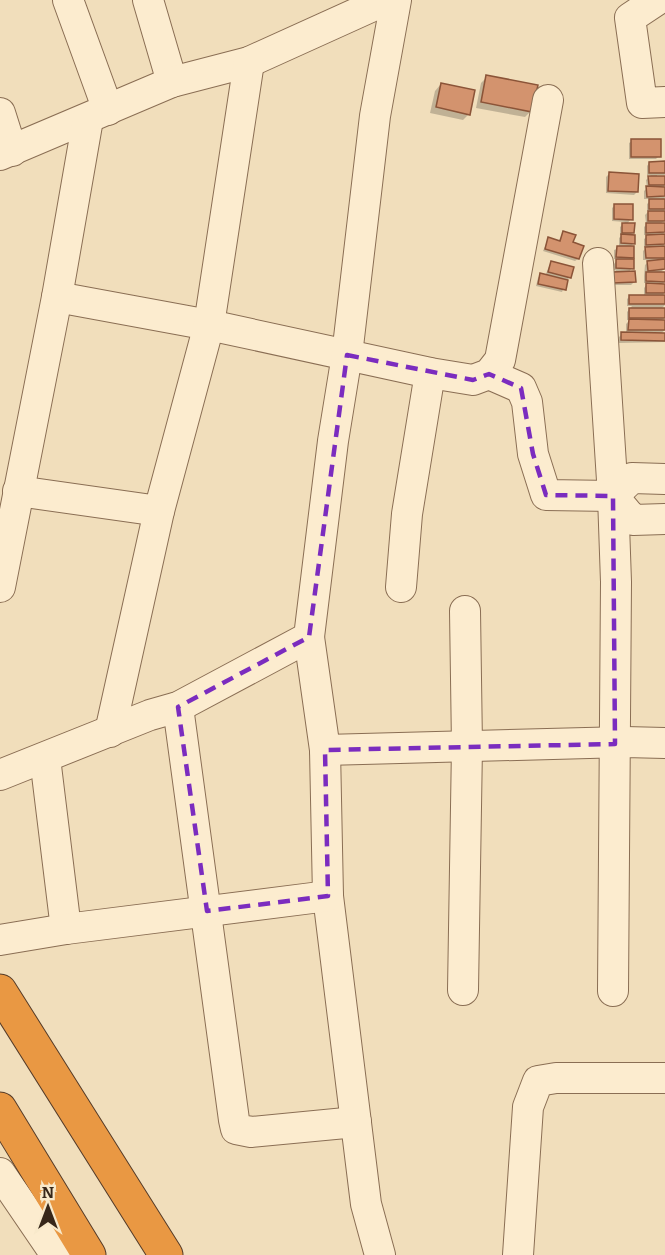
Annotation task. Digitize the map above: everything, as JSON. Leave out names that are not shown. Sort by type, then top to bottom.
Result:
[{"type":"highway","points":[[0,991],[166,1255]]},
{"type":"highway","points":[[0,1109],[89,1255]]},
{"type":"street","points":[[0,587],[57,297],[98,114],[68,0]]},
{"type":"street","points":[[148,0],[172,82]]},
{"type":"street","points":[[0,113],[6,153],[172,82],[249,62],[386,0]]},
{"type":"street","points":[[380,1255],[366,1204],[328,896],[325,750],[309,637],[333,441],[347,355],[375,116],[396,0]]},
{"type":"street","points":[[657,0],[630,18],[642,103],[665,102]]},
{"type":"street","points":[[110,732],[159,511],[209,325],[249,62]]},
{"type":"street","points":[[57,297],[209,325],[430,373],[473,380],[489,374],[500,360],[548,100]]},
{"type":"street","points":[[598,262],[613,495],[616,582],[613,991]]},
{"type":"street","points":[[401,587],[407,514],[430,373]]},
{"type":"street","points":[[489,374],[521,388],[527,402],[533,454],[546,495],[613,495],[632,478],[665,479]]},
{"type":"street","points":[[18,491],[159,511]]},
{"type":"street","points":[[613,495],[633,520],[665,519]]},
{"type":"street","points":[[463,990],[467,746],[465,611]]},
{"type":"street","points":[[0,775],[150,715],[178,707],[309,637]]},
{"type":"street","points":[[178,707],[236,1129],[250,1132],[356,1122]]},
{"type":"street","points":[[325,750],[665,743]]},
{"type":"street","points":[[45,758],[66,929]]},
{"type":"street","points":[[0,940],[66,929],[328,896]]},
{"type":"street","points":[[518,1255],[528,1107],[538,1081],[556,1078],[665,1078]]},
{"type":"street","points":[[0,1173],[56,1255]]},
{"type":"highlighted area","points":[[347,355],[473,380],[489,374],[521,388],[533,454],[546,495],[613,496],[615,744],[325,750],[328,896],[207,911],[178,707],[309,637]]},
{"type":"building","points":[[486,75],[538,85],[532,112],[481,102]]},
{"type":"building","points":[[441,83],[475,90],[470,115],[436,107]]},
{"type":"building","points":[[631,139],[661,139],[661,157],[631,157]]},
{"type":"building","points":[[665,161],[665,173],[649,173],[649,162]]},
{"type":"building","points":[[609,172],[639,174],[638,192],[608,191]]},
{"type":"building","points":[[648,176],[665,176],[665,185],[649,185]]},
{"type":"building","points":[[646,186],[665,187],[665,196],[647,197]]},
{"type":"building","points":[[649,199],[665,199],[665,209],[649,209]]},
{"type":"building","points":[[614,204],[633,204],[633,220],[614,219]]},
{"type":"building","points":[[648,211],[665,211],[665,221],[648,221]]},
{"type":"building","points":[[622,223],[635,223],[634,233],[622,233]]},
{"type":"building","points":[[646,223],[665,223],[665,232],[646,233]]},
{"type":"building","points":[[563,231],[576,235],[573,242],[584,246],[579,259],[545,249],[548,237],[560,241]]},
{"type":"building","points":[[621,234],[635,235],[635,244],[621,243]]},
{"type":"building","points":[[665,234],[665,244],[646,245],[646,235]]},
{"type":"building","points":[[617,246],[634,246],[634,258],[616,257]]},
{"type":"building","points":[[665,246],[665,258],[646,258],[645,247]]},
{"type":"building","points":[[616,259],[634,259],[634,269],[616,268]]},
{"type":"building","points":[[665,259],[665,269],[648,271],[647,261]]},
{"type":"building","points":[[551,261],[574,267],[571,278],[548,272]]},
{"type":"building","points":[[635,271],[636,282],[613,283],[613,272]]},
{"type":"building","points":[[646,272],[665,272],[665,282],[646,281]]},
{"type":"building","points":[[540,273],[568,280],[566,290],[538,284]]},
{"type":"building","points":[[646,283],[665,284],[665,293],[646,293]]},
{"type":"building","points":[[629,295],[665,295],[665,304],[629,304]]},
{"type":"building","points":[[629,308],[665,308],[665,318],[629,318]]},
{"type":"building","points":[[629,319],[665,320],[665,330],[628,330]]},
{"type":"building","points":[[621,332],[665,333],[665,341],[621,340]]}]
